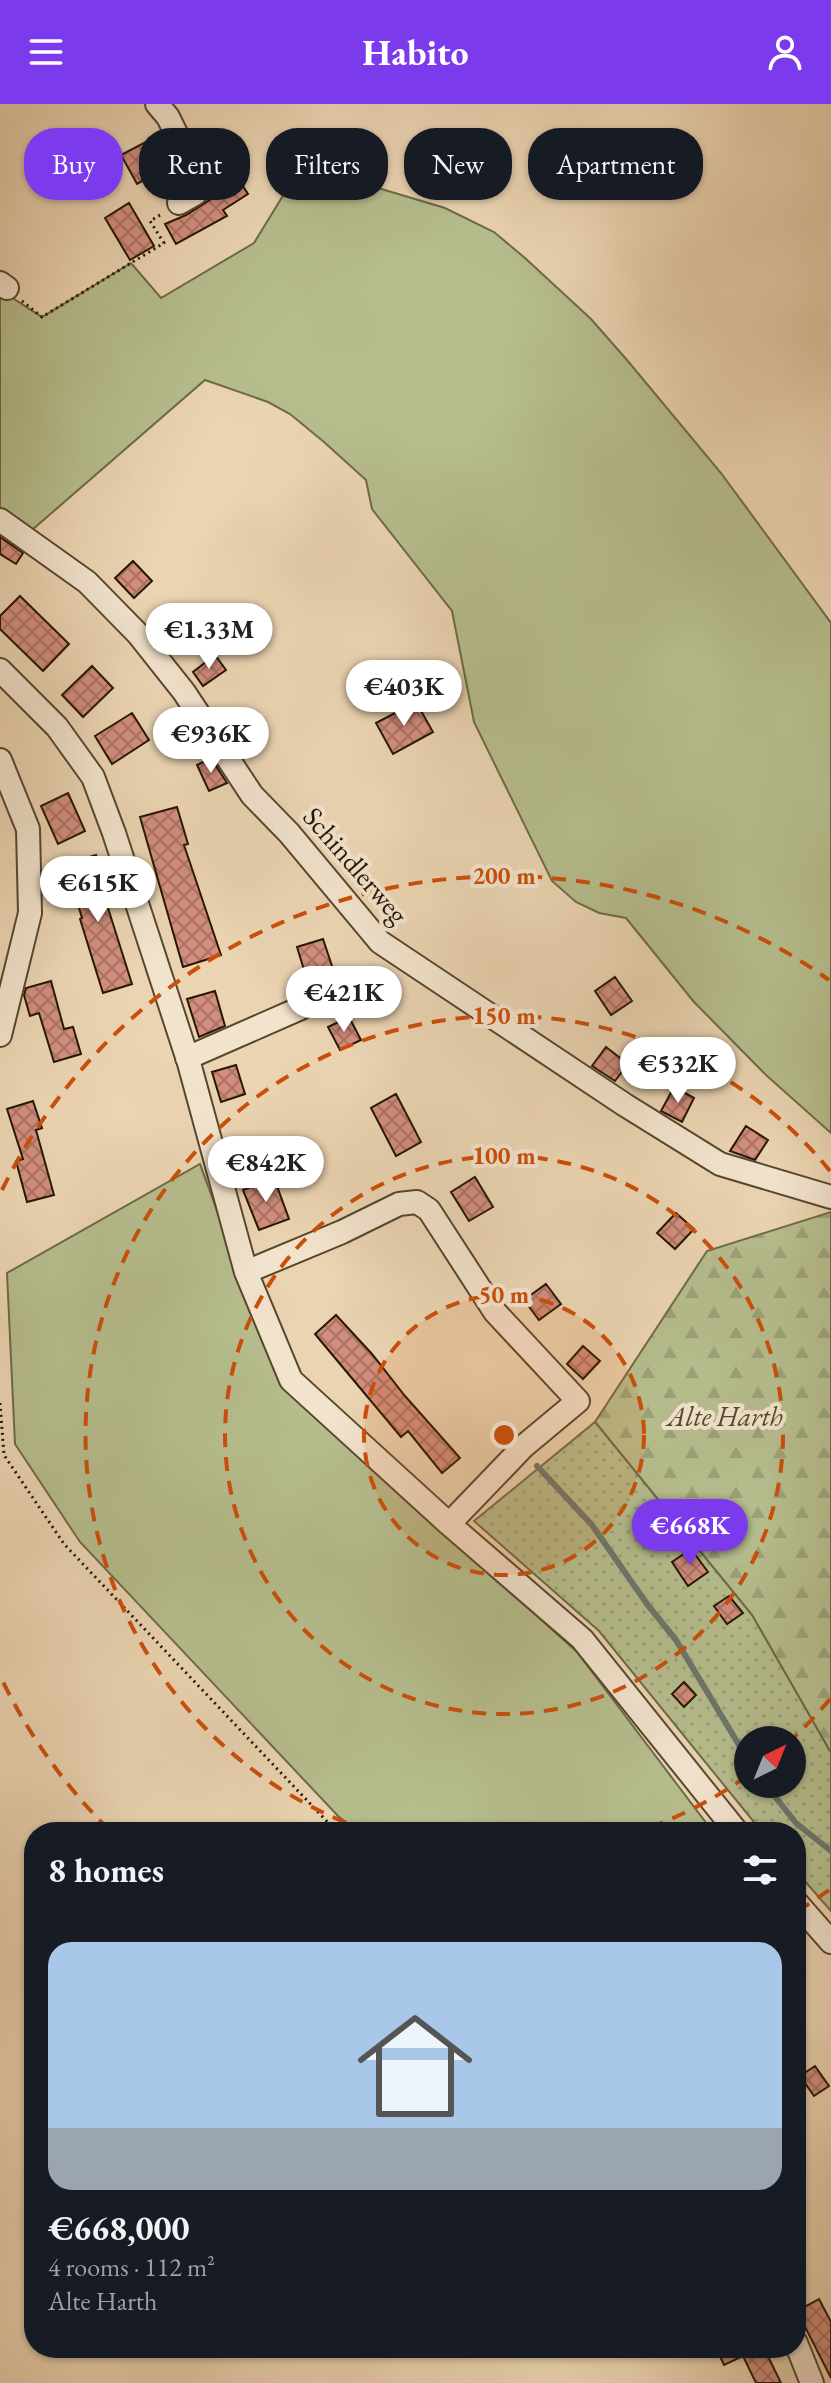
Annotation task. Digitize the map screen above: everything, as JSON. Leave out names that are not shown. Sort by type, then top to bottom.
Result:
[{"type":"street","points":[[157,104],[168,117],[197,176],[195,194],[179,203]]},
{"type":"street","name":"Schindlerweg","points":[[0,520],[87,582],[138,634],[184,692],[252,795],[289,833],[380,942],[720,1164],[831,1197]]},
{"type":"street","points":[[0,670],[57,727],[93,777],[187,1058],[246,1272],[291,1380],[449,1524],[582,1639],[729,1822]]},
{"type":"street","points":[[0,760],[28,829],[30,913],[0,1035]]},
{"type":"street","points":[[187,1058],[301,1008]]},
{"type":"street","points":[[246,1272],[342,1232],[399,1204],[417,1202],[429,1210],[495,1312],[578,1401],[524,1446],[449,1524]]},
{"type":"street","points":[[806,1913],[831,1942]]},
{"type":"street","points":[[802,2358],[812,2383]]},
{"type":"path","points":[[3,286],[42,317],[164,243],[150,221],[179,203]]},
{"type":"path","points":[[0,1403],[4,1455],[64,1544],[328,1822]]},
{"type":"green space","points":[[388,191],[404,196],[404,200],[418,200],[445,208],[494,232],[591,319],[627,360],[721,473],[831,623],[831,1133],[766,1075],[694,1002],[626,918],[599,913],[576,902],[552,881],[474,722],[452,611],[372,509],[366,480],[290,414],[268,402],[205,380],[32,530],[0,511],[0,290],[42,317],[131,263],[161,298],[254,243],[280,200],[388,200]]},
{"type":"green space","points":[[200,1164],[281,1386],[577,1652],[705,1822],[346,1822],[338,1816],[80,1542],[15,1444],[7,1273]]},
{"type":"green space","name":"Alte Harth","points":[[831,1212],[831,1753],[752,1615],[595,1422],[707,1251]]},
{"type":"green space","points":[[595,1422],[752,1615],[831,1753],[831,1911],[806,1882],[806,1822],[754,1822],[734,1798],[806,1798],[806,1726],[734,1726],[734,1797],[599,1631],[474,1521]]},
{"type":"building","points":[[139,146],[137,184],[123,159],[123,154]]},
{"type":"building","points":[[210,200],[239,200],[223,210],[227,216],[176,244],[165,224]]},
{"type":"building","points":[[129,203],[154,246],[130,260],[105,218]]},
{"type":"building","points":[[0,537],[23,553],[16,564],[0,554]]},
{"type":"building","points":[[133,561],[152,581],[134,598],[115,578]]},
{"type":"building","points":[[20,596],[69,644],[43,671],[0,629],[0,616]]},
{"type":"building","points":[[215,655],[226,670],[203,686],[193,672]]},
{"type":"building","points":[[92,666],[113,688],[83,717],[62,695]]},
{"type":"building","points":[[416,702],[433,732],[393,754],[376,723]]},
{"type":"building","points":[[132,713],[149,740],[112,764],[95,736]]},
{"type":"building","points":[[211,758],[227,783],[209,791],[197,765]]},
{"type":"building","points":[[68,793],[85,831],[58,844],[41,806]]},
{"type":"building","points":[[177,807],[188,844],[184,845],[221,955],[183,967],[140,817]]},
{"type":"building","points":[[96,855],[105,888],[102,889],[132,984],[103,993],[66,864]]},
{"type":"building","points":[[323,939],[336,978],[309,986],[297,947]]},
{"type":"building","points":[[615,977],[632,1001],[611,1015],[595,991]]},
{"type":"building","points":[[51,981],[64,1029],[73,1027],[81,1054],[54,1062],[39,1013],[30,1016],[24,995],[26,988]]},
{"type":"building","points":[[215,991],[225,1026],[199,1037],[187,999]]},
{"type":"building","points":[[349,1017],[361,1040],[340,1050],[328,1027]]},
{"type":"building","points":[[606,1047],[628,1064],[615,1081],[592,1066]]},
{"type":"building","points":[[236,1065],[245,1094],[221,1102],[212,1072]]},
{"type":"building","points":[[674,1087],[694,1098],[682,1122],[661,1111]]},
{"type":"building","points":[[396,1094],[421,1142],[396,1156],[371,1108]]},
{"type":"building","points":[[33,1101],[42,1128],[36,1130],[54,1195],[27,1202],[16,1161],[23,1159],[7,1109]]},
{"type":"building","points":[[746,1126],[768,1140],[755,1160],[730,1151]]},
{"type":"building","points":[[475,1177],[493,1207],[469,1221],[451,1192]]},
{"type":"building","points":[[274,1178],[289,1219],[259,1230],[243,1190]]},
{"type":"building","points":[[676,1213],[694,1229],[675,1249],[657,1233]]},
{"type":"building","points":[[546,1284],[561,1304],[539,1320],[524,1300]]},
{"type":"building","points":[[336,1315],[460,1458],[442,1473],[408,1431],[401,1437],[315,1334]]},
{"type":"building","points":[[583,1346],[600,1361],[583,1379],[567,1364]]},
{"type":"building","points":[[691,1549],[708,1572],[688,1586],[672,1562]]},
{"type":"building","points":[[729,1596],[743,1613],[727,1624],[714,1606]]},
{"type":"building","points":[[684,1682],[696,1695],[684,1707],[672,1694]]},
{"type":"building","points":[[815,2066],[829,2086],[814,2096],[806,2085],[806,2072]]},
{"type":"building","points":[[819,2299],[831,2322],[831,2378],[806,2329],[806,2306]]},
{"type":"building","points":[[721,2358],[739,2358],[724,2365]]},
{"type":"building","points":[[744,2358],[769,2358],[781,2383],[756,2383]]},
{"type":"waterway","points":[[537,1466],[592,1525],[676,1640],[734,1737]]},
{"type":"waterway","points":[[776,1798],[795,1822]]},
{"type":"waterway","points":[[806,1831],[831,1851]]}]
